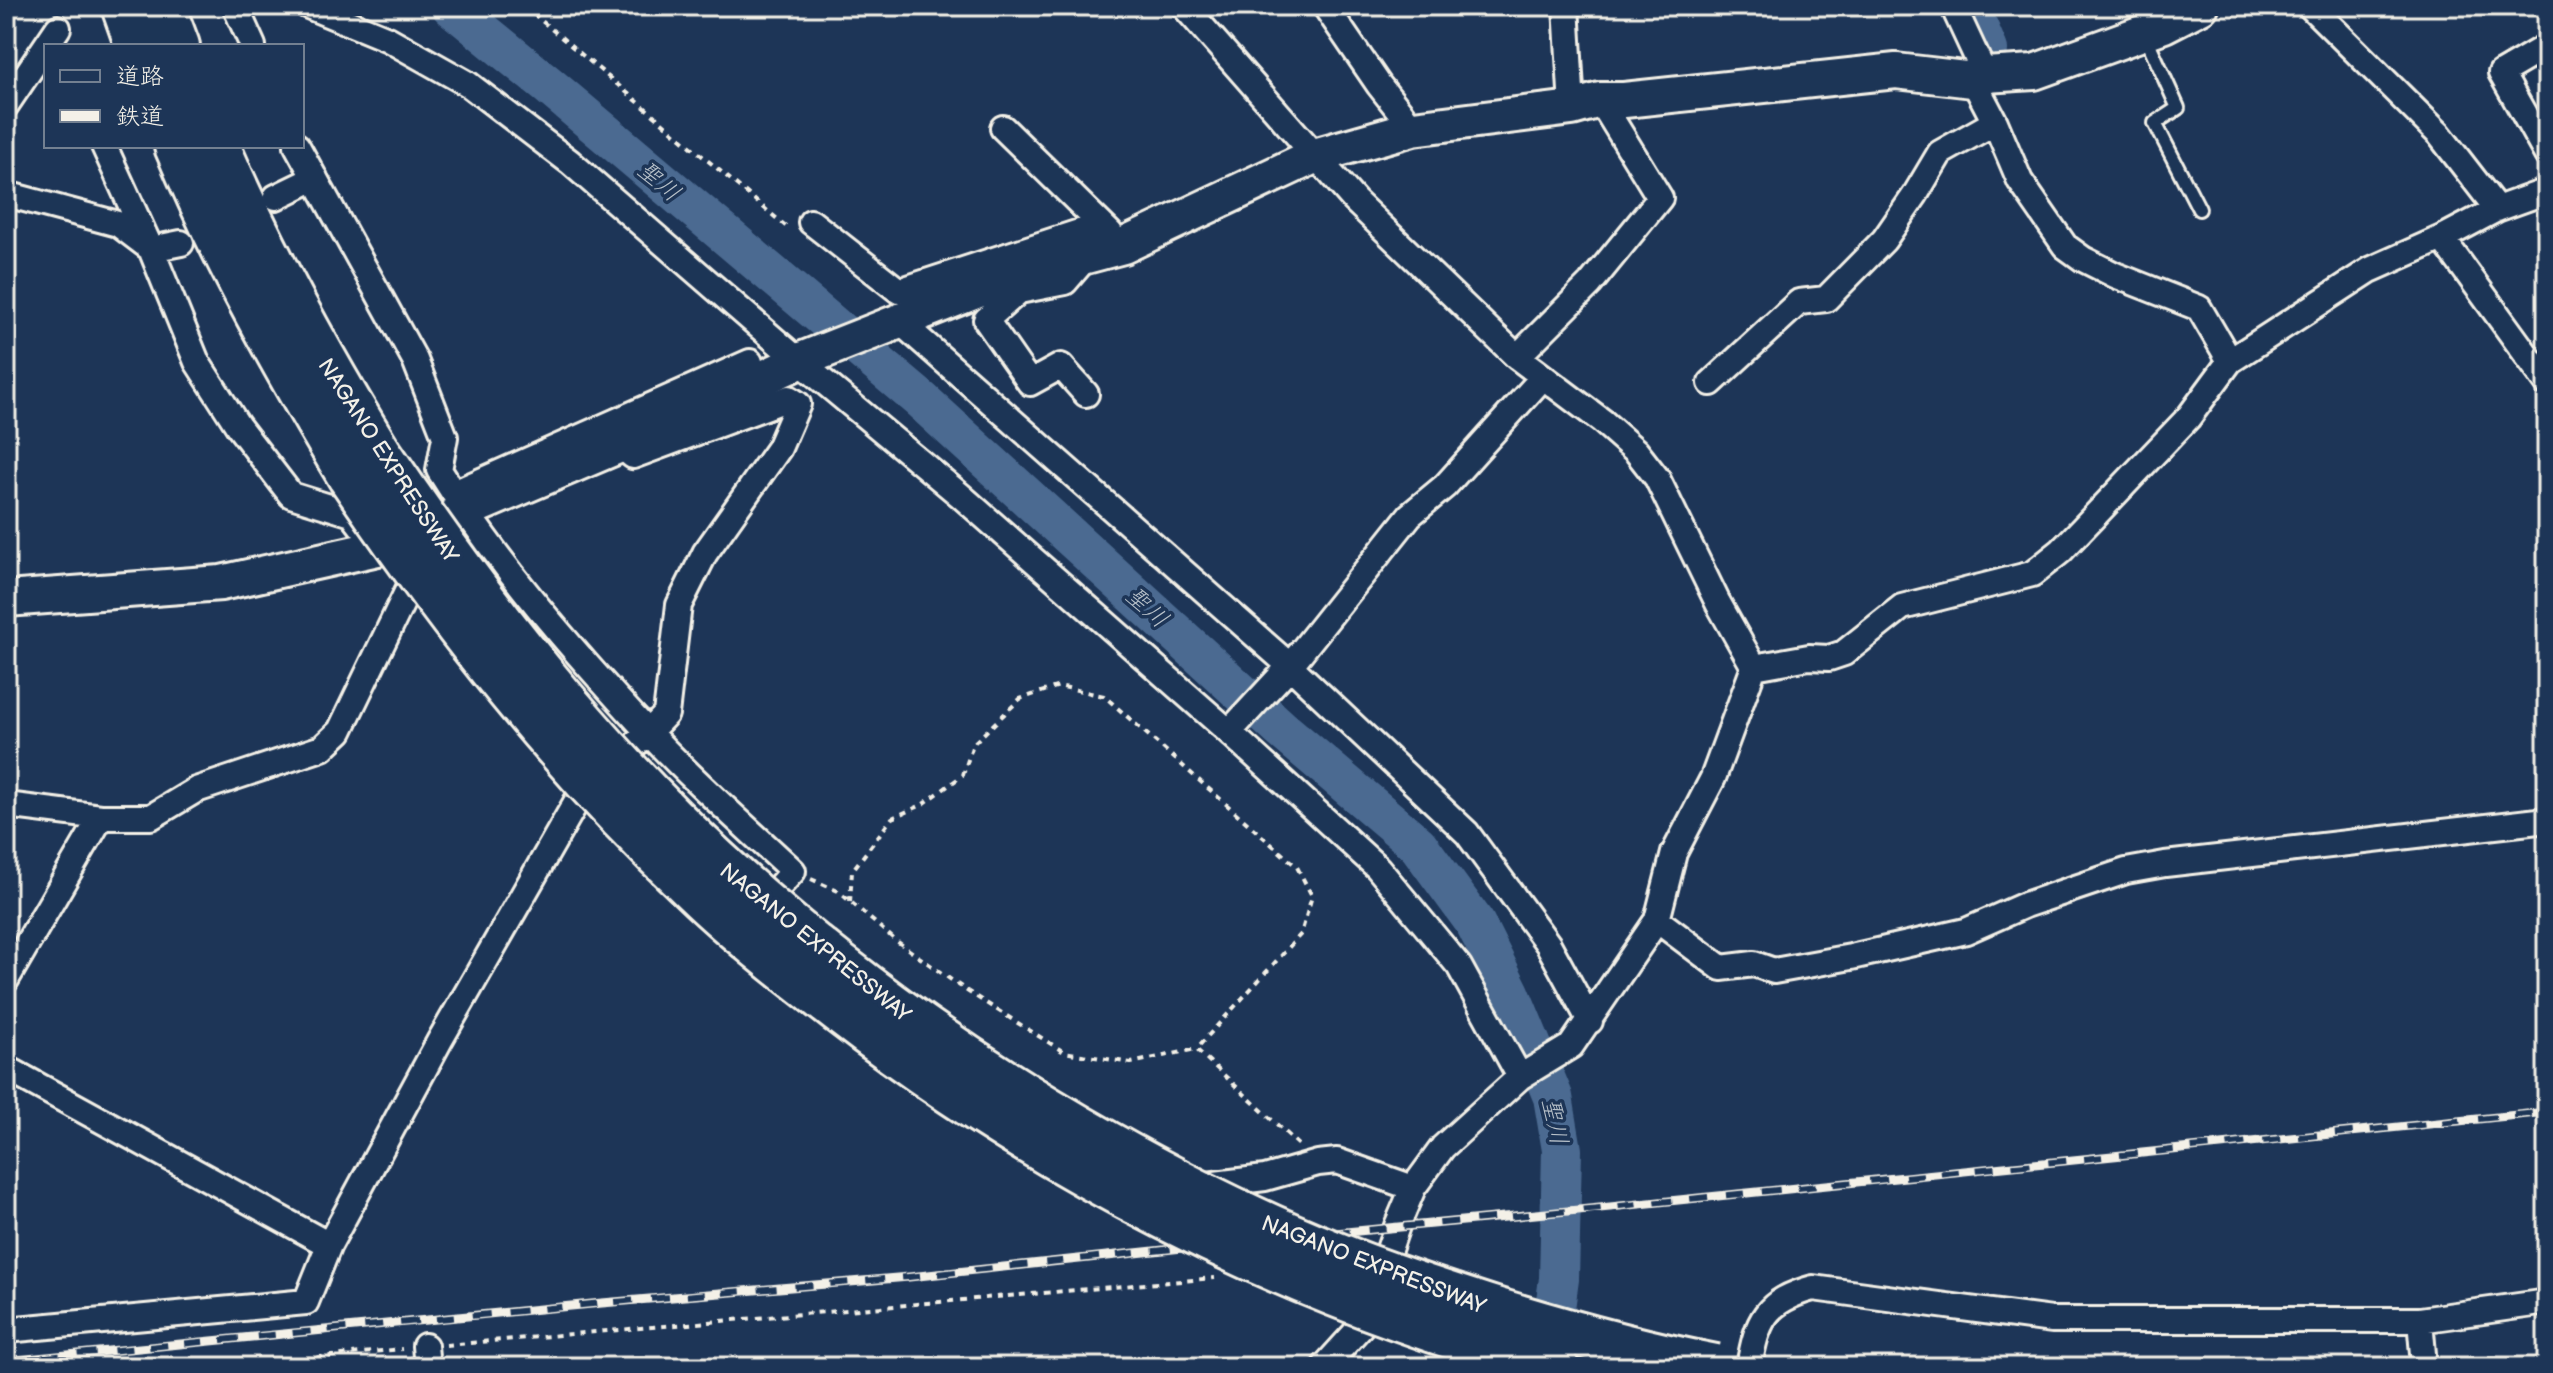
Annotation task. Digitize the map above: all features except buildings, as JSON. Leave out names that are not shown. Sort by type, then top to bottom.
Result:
[{"type":"highway","points":[[124,6],[137,44]]},
{"type":"highway","points":[[162,6],[176,44]]},
{"type":"highway","name":"NAGANO EXPRESSWAY","points":[[178,148],[215,232],[278,353],[364,464],[455,563],[578,717],[671,817],[767,907],[820,950],[872,991],[1034,1101],[1145,1164],[1258,1221],[1331,1253],[1537,1323],[1716,1367]]},
{"type":"highway","name":"NAGANO EXPRESSWAY","points":[[218,148],[278,277],[343,395],[364,464],[467,641],[574,768],[696,892],[850,1020],[958,1097],[1014,1132],[1187,1228],[1332,1292],[1454,1336],[1556,1367]]},
{"type":"street","points":[[235,6],[252,44]]},
{"type":"street","points":[[308,6],[388,39],[468,84],[570,162],[960,495],[1229,732],[1378,868],[1459,966],[1520,1077]]},
{"type":"street","points":[[1184,6],[1355,201],[1517,357],[1602,421],[1636,451],[1657,478],[1718,603],[1754,667],[1713,778],[1674,853],[1657,920],[1571,1046],[1520,1077],[1443,1147],[1413,1188],[1364,1323],[1324,1367]]},
{"type":"street","points":[[1517,357],[1590,284],[1660,198],[1586,104],[1566,6]]},
{"type":"street","points":[[1953,6],[2020,181],[2065,246],[2115,275],[2199,308],[2230,361]]},
{"type":"street","points":[[6,599],[221,583],[378,548],[460,502],[618,433],[890,323],[1105,242],[1314,156],[1413,128],[1586,104],[1896,71],[1979,78],[2034,72],[2164,25],[2201,6]]},
{"type":"street","points":[[2310,6],[2439,134],[2497,209]]},
{"type":"street","points":[[1336,10],[1379,85],[1413,128]]},
{"type":"street","points":[[47,44],[58,27]]},
{"type":"street","points":[[2547,46],[2501,73],[2547,155]]},
{"type":"street","points":[[6,105],[44,48]]},
{"type":"street","points":[[1711,383],[1799,302],[1826,299],[1884,240],[1940,153],[1995,122]]},
{"type":"street","points":[[1003,128],[1105,242]]},
{"type":"street","points":[[105,148],[151,249],[197,362],[238,426],[291,495],[352,514],[408,590],[494,696],[642,858],[732,939],[909,1079],[1019,1150],[1100,1197],[1265,1178],[1318,1163],[1337,1161],[1413,1188]]},
{"type":"street","points":[[298,148],[415,360],[445,437],[439,470],[460,502],[552,624],[649,732],[793,871],[732,939]]},
{"type":"street","points":[[276,197],[315,178]]},
{"type":"street","points":[[1754,667],[1809,657],[1829,658],[1844,653],[1902,607],[2032,574],[2061,551],[2188,418],[2230,361],[2370,270],[2497,209],[2547,191]]},
{"type":"street","points":[[6,194],[118,224],[151,249],[181,243]]},
{"type":"street","points":[[801,226],[899,291],[1105,242]]},
{"type":"street","points":[[2442,238],[2547,383]]},
{"type":"street","points":[[1086,394],[1061,366],[1030,383],[986,320],[1019,291],[1065,282],[1105,242]]},
{"type":"street","points":[[890,323],[1290,666],[1467,833],[1548,944],[1590,1021]]},
{"type":"street","points":[[618,433],[750,362]]},
{"type":"street","points":[[1229,732],[1290,666],[1410,515],[1445,486],[1543,377]]},
{"type":"street","points":[[6,1330],[306,1302],[329,1245],[440,1040],[582,792],[666,714],[679,605],[705,553],[779,448],[798,404],[789,398],[633,456],[618,433]]},
{"type":"street","points":[[6,805],[101,817],[151,817],[196,790],[322,748],[340,731],[408,590]]},
{"type":"street","points":[[6,980],[101,817]]},
{"type":"street","points":[[1657,920],[1721,968],[1754,964],[1774,971],[1966,931],[2025,905],[2126,871],[2547,820]]},
{"type":"street","points":[[6,1068],[329,1245]]},
{"type":"street","points":[[1749,1367],[1762,1317],[1775,1304],[1792,1294],[1813,1288],[2052,1320],[2420,1320],[2547,1302]]},
{"type":"street","points":[[2420,1320],[2423,1354]]},
{"type":"street","points":[[1364,1323],[1510,1367]]},
{"type":"lane","points":[[2143,32],[2178,108],[2155,123],[2199,209]]},
{"type":"path","points":[[524,6],[801,226]]},
{"type":"path","points":[[793,871],[838,891],[850,902],[895,940],[1064,1052],[1131,1063],[1196,1049],[1301,934],[1312,896],[1297,867],[1104,696],[1059,686],[1020,699],[973,744],[963,775],[922,805],[892,818],[852,871],[850,902]]},
{"type":"path","points":[[1196,1049],[1318,1163]]},
{"type":"path","points":[[221,1367],[426,1357],[1220,1278]]},
{"type":"waterway","name":"聖川","points":[[451,6],[921,400],[1281,729],[1418,845],[1475,923],[1510,993],[1553,1097],[1562,1150],[1559,1279],[1548,1359]]},
{"type":"waterway","points":[[1969,6],[1988,50]]},
{"type":"railway","points":[[6,1361],[602,1303],[909,1277],[2547,1112]]}]
